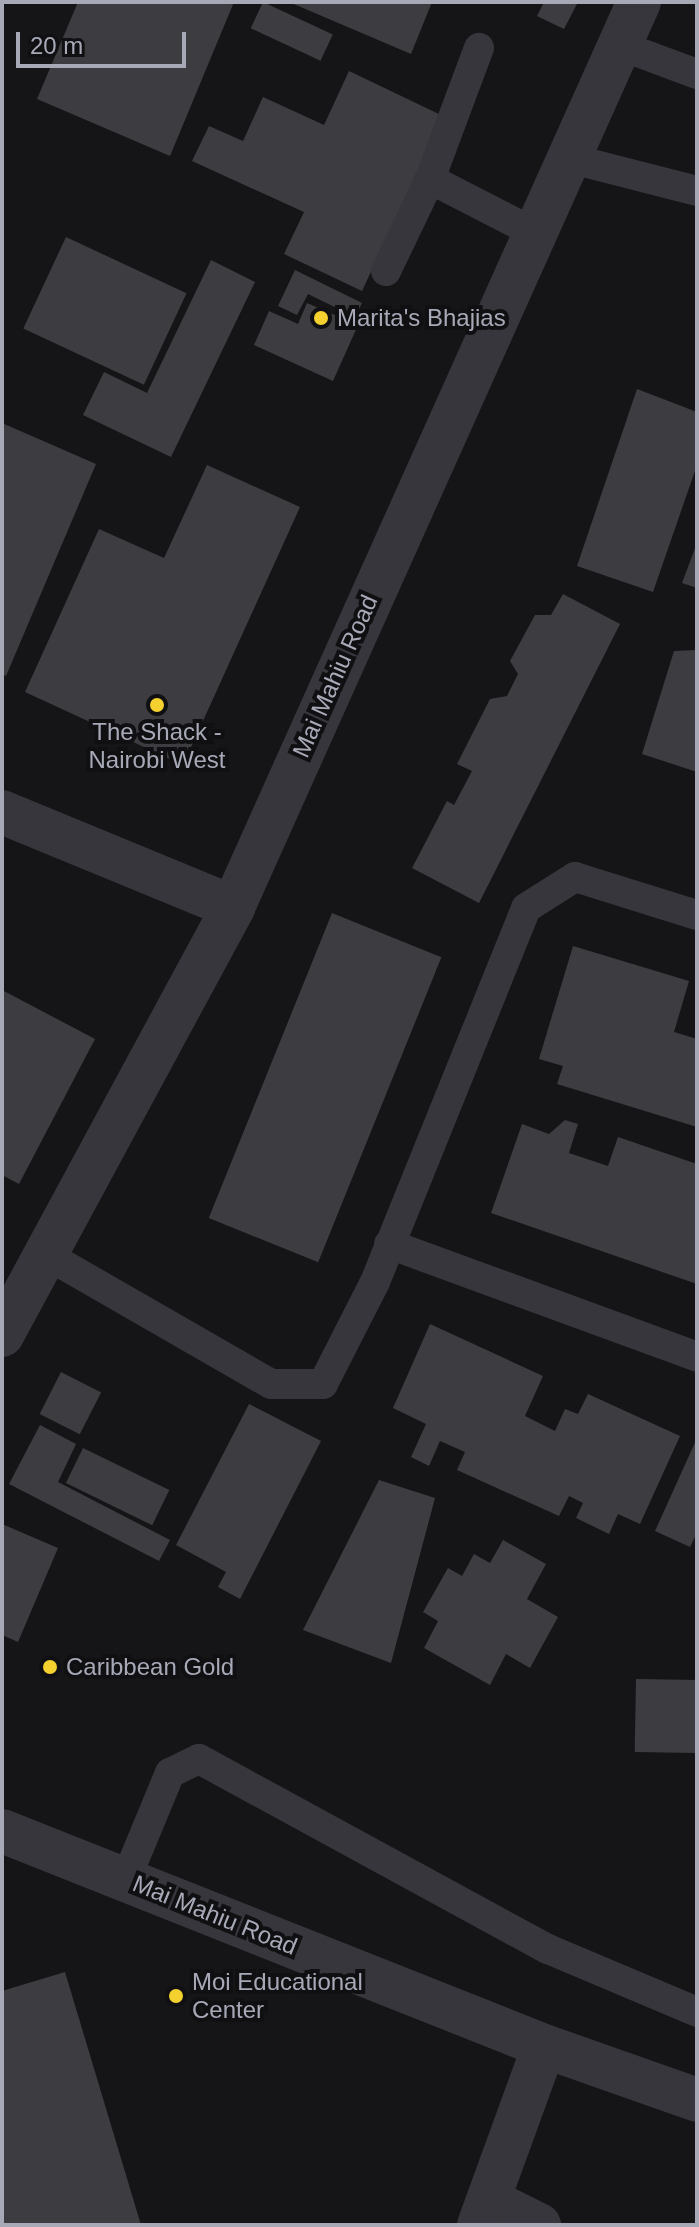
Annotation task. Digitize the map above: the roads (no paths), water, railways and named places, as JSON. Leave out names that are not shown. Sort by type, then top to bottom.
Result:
[{"type":"street","name":"Mai Mahiu Road","points":[[4,1327],[233,907],[572,159],[616,44],[639,2]]},
{"type":"street","points":[[2,812],[233,907]]},
{"type":"street","name":"Mai Mahiu Road","points":[[2,1831],[544,2046],[697,2100]]},
{"type":"street","points":[[539,2225],[484,2213],[544,2046]]},
{"type":"lane","points":[[616,44],[697,74]]},
{"type":"lane","points":[[386,271],[430,179],[479,48]]},
{"type":"lane","points":[[572,159],[697,191]]},
{"type":"lane","points":[[430,179],[537,234]]},
{"type":"lane","points":[[45,1254],[271,1384],[299,1387],[323,1384],[389,1244],[526,908],[575,877],[697,915]]},
{"type":"lane","points":[[389,1244],[697,1357]]},
{"type":"lane","points":[[126,1879],[170,1773],[199,1759],[548,1949],[697,2012]]},
{"type":"place","name":"Marita's Bhajias","points":[[321,318]]},
{"type":"place","name":"The Shack - Nairobi West","points":[[157,705]]},
{"type":"place","name":"Caribbean Gold","points":[[50,1667]]},
{"type":"place","name":"Moi Educational Center","points":[[176,1996]]}]
